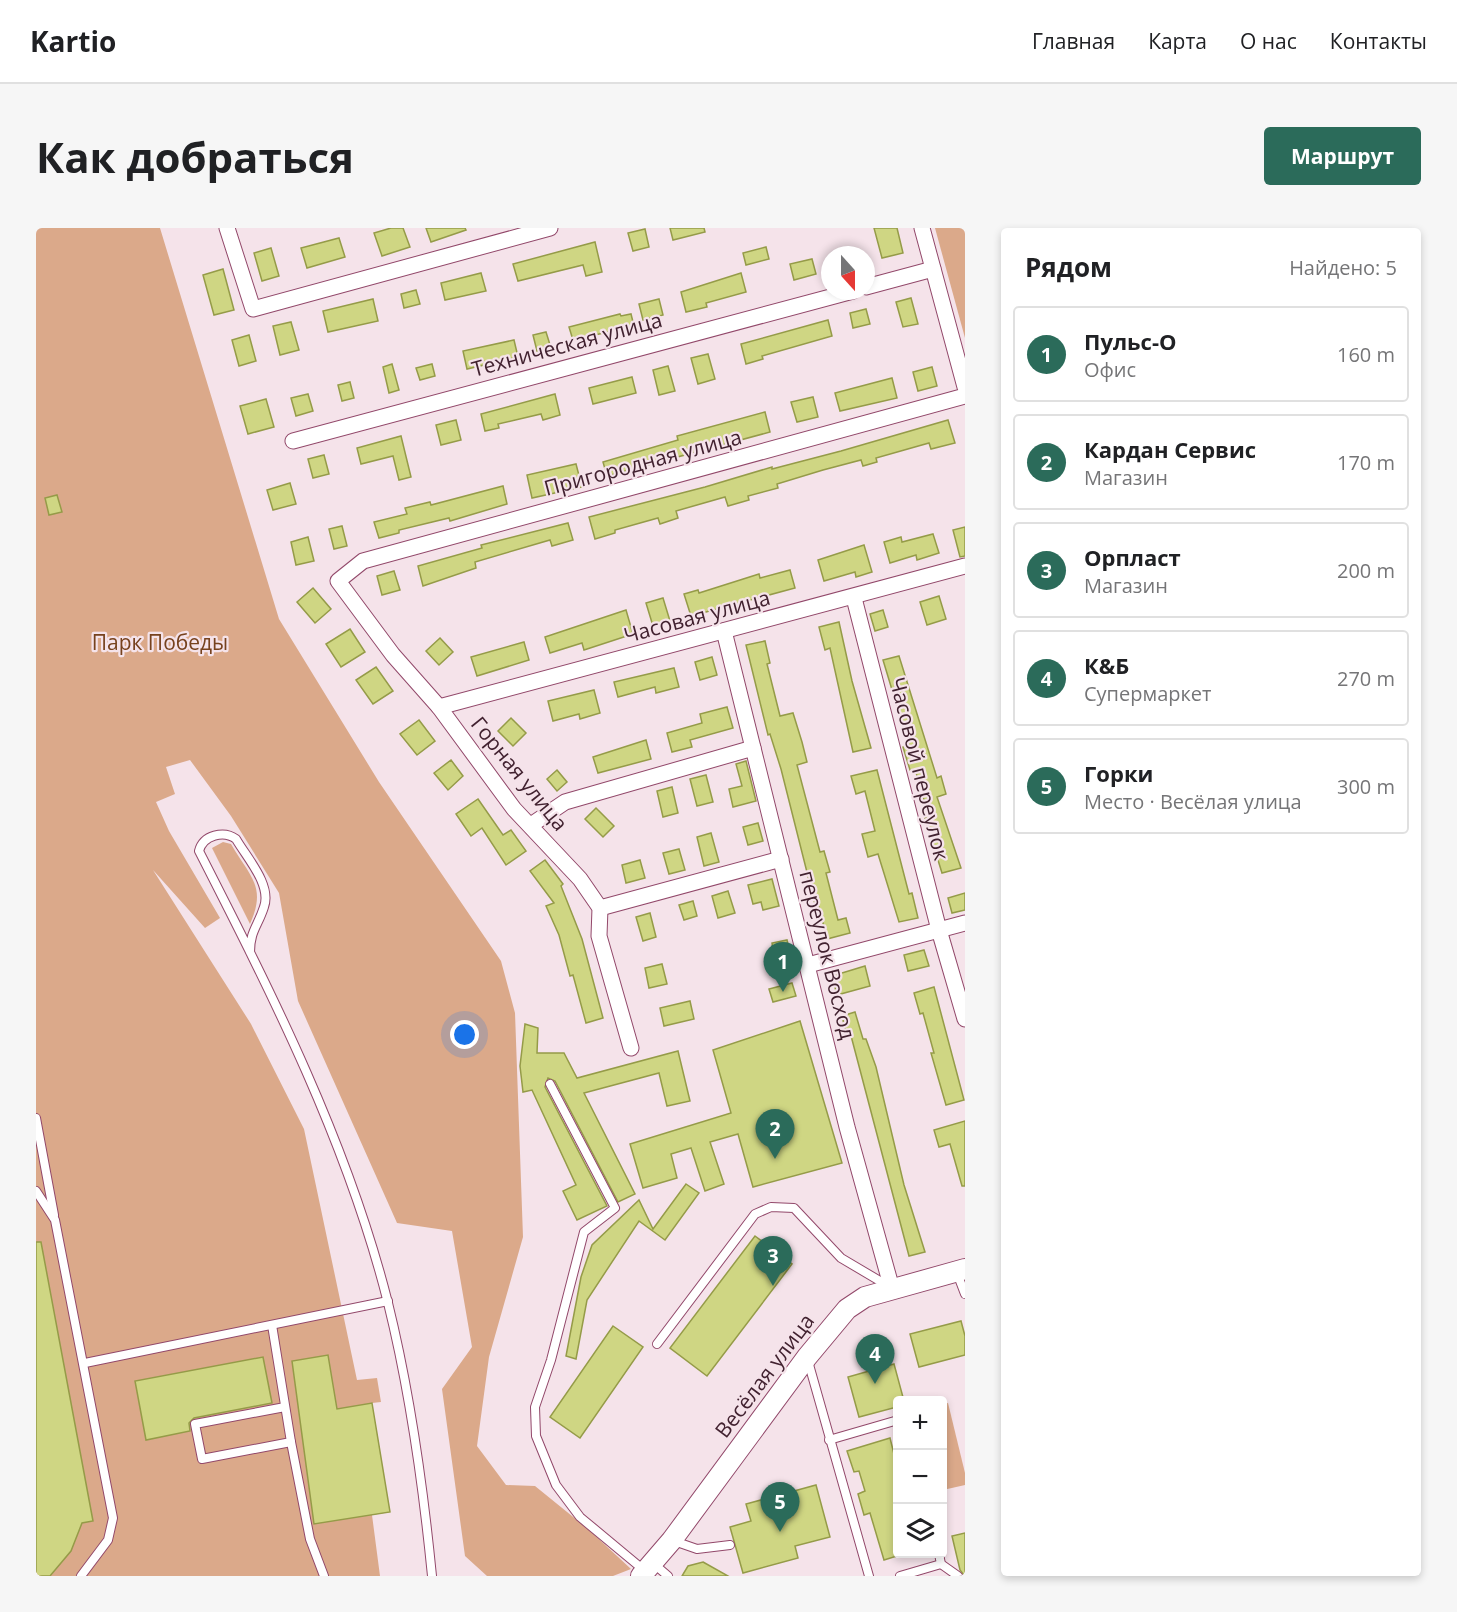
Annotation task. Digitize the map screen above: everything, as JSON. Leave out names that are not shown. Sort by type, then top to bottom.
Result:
[{"type":"street","points":[[227,228],[253,309],[550,228]]},
{"type":"street","points":[[922,228],[965,387]]},
{"type":"street","points":[[875,285],[933,269]]},
{"type":"street","name":"Техническая улица","points":[[293,441],[821,300]]},
{"type":"street","name":"Пригородная улица","points":[[338,581],[363,561],[965,396]]},
{"type":"street","name":"Часовая улица","points":[[439,707],[854,598],[965,566]]},
{"type":"street","name":"Горная улица","points":[[338,581],[393,655],[439,707],[514,808],[580,879],[600,908]]},
{"type":"street","name":"Часовой переулок","points":[[854,598],[939,930],[965,1019]]},
{"type":"street","name":"переулок Восход","points":[[724,631],[847,1127],[892,1289]]},
{"type":"street","points":[[531,825],[565,802],[753,748]]},
{"type":"street","points":[[631,1048],[599,936],[600,908],[781,859]]},
{"type":"street","points":[[808,965],[965,923]]},
{"type":"street","name":"Весёлая улица","points":[[652,1572],[672,1540],[807,1357],[847,1309],[865,1297],[960,1270]]},
{"type":"lane","points":[[250,952],[250,934],[264,906],[264,887],[236,839],[231,835],[218,835],[205,841],[199,851],[250,952],[335,1140],[388,1301],[405,1385],[432,1576]]},
{"type":"lane","points":[[550,1084],[615,1208],[584,1232],[551,1360],[536,1407],[536,1436],[556,1485],[580,1517],[652,1572]]},
{"type":"lane","points":[[36,1118],[85,1363],[113,1518],[108,1540],[81,1576]]},
{"type":"lane","points":[[36,1191],[55,1220]]},
{"type":"lane","points":[[657,1344],[755,1214],[771,1208],[794,1209],[841,1258],[892,1289]]},
{"type":"lane","points":[[960,1270],[965,1294]]},
{"type":"lane","points":[[85,1363],[388,1301]]},
{"type":"lane","points":[[272,1325],[310,1539],[324,1576]]},
{"type":"lane","points":[[807,1357],[869,1576]]},
{"type":"lane","points":[[285,1407],[195,1424],[202,1459],[291,1442]]},
{"type":"lane","points":[[829,1440],[893,1421]]},
{"type":"lane","points":[[672,1540],[698,1549],[730,1545]]},
{"type":"lane","points":[[940,1558],[941,1564],[958,1576]]},
{"type":"lane","points":[[900,1576],[941,1564]]},
{"type":"green space","name":"Парк Победы","points":[[36,228],[160,228],[279,619],[379,782],[501,961],[515,1013],[523,1237],[489,1357],[477,1446],[506,1485],[535,1486],[588,1529],[631,1569],[613,1576],[487,1576],[465,1556],[442,1389],[472,1347],[452,1231],[397,1223],[298,1001],[279,893],[231,816],[190,760],[166,767],[175,794],[156,802],[169,831],[220,918],[205,928],[153,870],[251,1024],[304,1129],[357,1380],[377,1378],[381,1402],[372,1403],[390,1512],[372,1515],[380,1576],[36,1576]]},
{"type":"green space","points":[[935,228],[965,228],[965,338]]},
{"type":"green space","points":[[223,842],[231,844],[254,882],[257,900],[250,924],[212,848]]},
{"type":"green space","points":[[947,1403],[965,1473],[965,1485],[947,1489],[947,1450]]},
{"type":"building","points":[[391,228],[403,228],[410,247],[382,256],[374,233]]},
{"type":"building","points":[[426,228],[465,228],[466,230],[431,242]]},
{"type":"building","points":[[670,228],[704,228],[705,232],[673,240]]},
{"type":"building","points":[[874,228],[897,228],[903,253],[882,258]]},
{"type":"building","points":[[645,229],[649,247],[633,251],[628,233]]},
{"type":"building","points":[[339,238],[345,257],[307,268],[301,248]]},
{"type":"building","points":[[595,242],[602,272],[586,276],[583,265],[518,281],[513,264]]},
{"type":"building","points":[[766,247],[769,259],[746,265],[743,253]]},
{"type":"building","points":[[271,248],[279,276],[262,281],[254,253]]},
{"type":"building","points":[[812,259],[816,274],[794,280],[790,264]]},
{"type":"building","points":[[223,269],[234,310],[214,315],[203,275]]},
{"type":"building","points":[[481,273],[486,291],[445,300],[441,283]]},
{"type":"building","points":[[741,273],[746,292],[706,303],[707,307],[686,312],[681,292]]},
{"type":"building","points":[[416,290],[420,304],[404,308],[401,294]]},
{"type":"building","points":[[911,298],[918,324],[903,327],[896,302]]},
{"type":"building","points":[[373,299],[378,321],[328,332],[323,311]]},
{"type":"building","points":[[659,299],[663,315],[643,320],[639,304]]},
{"type":"building","points":[[866,309],[870,324],[853,328],[850,313]]},
{"type":"building","points":[[620,314],[621,316],[631,314],[634,326],[573,340],[569,327]]},
{"type":"building","points":[[828,320],[832,336],[762,356],[763,359],[746,364],[741,344]]},
{"type":"building","points":[[291,322],[299,350],[280,355],[273,326]]},
{"type":"building","points":[[546,332],[551,348],[537,351],[533,335]]},
{"type":"building","points":[[249,335],[256,361],[239,366],[232,340]]},
{"type":"building","points":[[514,340],[518,357],[467,369],[463,351]]},
{"type":"building","points":[[708,354],[715,379],[698,384],[691,358]]},
{"type":"building","points":[[392,364],[399,390],[389,393],[383,367]]},
{"type":"building","points":[[432,364],[435,376],[420,380],[416,368]]},
{"type":"building","points":[[668,366],[675,391],[659,395],[653,370]]},
{"type":"building","points":[[932,367],[937,386],[918,391],[913,372]]},
{"type":"building","points":[[632,377],[636,393],[593,404],[589,388]]},
{"type":"building","points":[[892,378],[897,398],[840,411],[835,393]]},
{"type":"building","points":[[350,382],[354,398],[342,401],[338,385]]},
{"type":"building","points":[[308,394],[313,411],[296,416],[291,398]]},
{"type":"building","points":[[555,394],[560,415],[543,420],[541,414],[498,424],[499,428],[485,431],[481,414]]},
{"type":"building","points":[[813,397],[818,417],[797,422],[791,402]]},
{"type":"building","points":[[266,399],[274,427],[248,434],[240,406]]},
{"type":"building","points":[[765,412],[770,432],[607,476],[603,462],[678,440],[677,436]]},
{"type":"building","points":[[456,420],[461,440],[441,445],[436,425]]},
{"type":"building","points":[[948,420],[955,443],[931,449],[929,443],[876,458],[877,462],[863,466],[861,460],[823,470],[777,484],[778,488],[748,496],[749,500],[728,506],[725,497],[676,511],[678,518],[660,524],[658,518],[615,530],[615,533],[595,539],[589,517],[772,467],[772,469],[841,451]]},
{"type":"building","points":[[401,436],[411,477],[399,480],[393,456],[361,464],[357,448]]},
{"type":"building","points":[[324,455],[329,474],[313,478],[308,459]]},
{"type":"building","points":[[576,464],[582,487],[532,498],[527,475]]},
{"type":"building","points":[[290,483],[296,504],[273,510],[267,490]]},
{"type":"building","points":[[503,486],[507,504],[450,521],[449,518],[399,530],[399,533],[379,538],[374,522],[407,514],[405,508],[430,502],[431,505]]},
{"type":"building","points":[[57,495],[62,512],[49,515],[45,498]]},
{"type":"building","points":[[568,523],[573,540],[552,546],[550,540],[475,562],[476,568],[423,586],[418,566],[482,548],[481,545]]},
{"type":"building","points":[[342,526],[347,546],[334,549],[329,529]]},
{"type":"building","points":[[965,527],[965,556],[960,557],[953,530]]},
{"type":"building","points":[[933,534],[939,553],[917,560],[916,555],[890,563],[884,542],[901,537],[902,542]]},
{"type":"building","points":[[308,537],[314,561],[296,565],[291,542]]},
{"type":"building","points":[[864,545],[872,572],[856,577],[855,572],[824,581],[818,560]]},
{"type":"building","points":[[790,570],[795,588],[691,616],[684,594],[698,590],[699,593],[759,574],[760,578]]},
{"type":"building","points":[[394,571],[400,590],[382,595],[377,576]]},
{"type":"building","points":[[313,588],[331,609],[315,623],[297,602]]},
{"type":"building","points":[[939,596],[946,619],[927,625],[920,602]]},
{"type":"building","points":[[663,598],[670,621],[653,626],[646,603]]},
{"type":"building","points":[[626,610],[633,634],[584,650],[582,643],[550,653],[545,637]]},
{"type":"building","points":[[883,610],[888,627],[875,631],[870,614]]},
{"type":"building","points":[[839,622],[852,681],[871,748],[853,752],[830,648],[825,650],[819,627]]},
{"type":"building","points":[[350,629],[365,652],[341,667],[326,644]]},
{"type":"building","points":[[440,638],[453,652],[439,665],[426,651]]},
{"type":"building","points":[[765,641],[770,663],[767,664],[780,716],[793,713],[802,742],[807,762],[797,765],[820,852],[824,851],[830,872],[826,873],[838,920],[846,918],[850,933],[827,939],[819,907],[816,908],[781,769],[770,734],[768,735],[746,645]]},
{"type":"building","points":[[524,642],[529,660],[477,676],[471,657]]},
{"type":"building","points":[[899,656],[937,778],[941,776],[946,794],[937,797],[961,868],[942,873],[925,818],[929,817],[915,769],[910,770],[903,747],[909,746],[883,660]]},
{"type":"building","points":[[712,657],[717,675],[700,680],[695,662]]},
{"type":"building","points":[[376,667],[393,691],[373,704],[356,680]]},
{"type":"building","points":[[674,668],[679,687],[656,693],[655,687],[618,697],[614,682]]},
{"type":"building","points":[[594,690],[600,713],[580,719],[579,714],[553,721],[548,701]]},
{"type":"building","points":[[727,707],[733,728],[690,740],[692,747],[672,752],[667,733],[702,723],[700,714]]},
{"type":"building","points":[[511,718],[526,733],[513,746],[498,731]]},
{"type":"building","points":[[419,720],[435,741],[417,755],[400,734]]},
{"type":"building","points":[[646,740],[651,759],[598,773],[593,757]]},
{"type":"building","points":[[451,760],[463,776],[448,790],[434,773]]},
{"type":"building","points":[[746,761],[756,801],[733,807],[729,789],[742,786],[736,764]]},
{"type":"building","points":[[557,770],[567,782],[557,791],[547,779]]},
{"type":"building","points":[[877,770],[909,894],[912,893],[918,918],[899,922],[878,854],[868,857],[862,834],[875,831],[865,791],[856,794],[851,776]]},
{"type":"building","points":[[706,775],[713,802],[697,806],[690,779]]},
{"type":"building","points":[[672,787],[678,813],[663,817],[657,791]]},
{"type":"building","points":[[478,799],[503,835],[511,830],[526,851],[506,865],[482,828],[471,836],[456,814]]},
{"type":"building","points":[[596,808],[614,826],[603,837],[585,819]]},
{"type":"building","points":[[758,823],[763,841],[748,845],[743,827]]},
{"type":"building","points":[[711,833],[719,862],[704,866],[697,837]]},
{"type":"building","points":[[679,849],[685,870],[669,874],[663,853]]},
{"type":"building","points":[[545,860],[563,884],[561,886],[582,939],[603,1018],[586,1023],[573,975],[570,976],[559,935],[546,906],[554,903],[530,871]]},
{"type":"building","points":[[640,860],[645,878],[626,883],[622,865]]},
{"type":"building","points":[[772,879],[779,906],[763,910],[761,902],[753,904],[748,885]]},
{"type":"building","points":[[728,891],[735,913],[718,918],[712,896]]},
{"type":"building","points":[[965,893],[965,910],[952,913],[948,898]]},
{"type":"building","points":[[693,901],[697,916],[684,920],[679,905]]},
{"type":"building","points":[[650,913],[656,937],[643,941],[636,917]]},
{"type":"building","points":[[787,940],[790,952],[774,955],[772,943]]},
{"type":"building","points":[[924,950],[929,966],[908,971],[904,955]]},
{"type":"building","points":[[662,964],[667,984],[649,988],[645,968]]},
{"type":"building","points":[[865,966],[870,986],[837,995],[832,976]]},
{"type":"building","points":[[792,983],[796,996],[773,1002],[769,989]]},
{"type":"building","points":[[934,987],[964,1100],[946,1105],[931,1053],[934,1053],[923,1013],[920,1014],[914,993]]},
{"type":"building","points":[[690,1001],[694,1019],[664,1026],[660,1008]]},
{"type":"building","points":[[855,1012],[863,1039],[866,1039],[876,1067],[904,1185],[925,1252],[909,1256],[850,1032],[846,1033],[842,1016]]},
{"type":"building","points":[[800,1021],[842,1163],[753,1187],[738,1134],[710,1142],[724,1184],[705,1191],[691,1148],[671,1154],[677,1178],[643,1188],[630,1144],[731,1113],[713,1050]]},
{"type":"building","points":[[525,1024],[538,1028],[537,1053],[564,1053],[577,1078],[678,1051],[690,1101],[667,1106],[659,1073],[584,1093],[635,1194],[618,1202],[555,1081],[548,1078],[545,1087],[607,1206],[577,1220],[563,1191],[576,1185],[532,1090],[523,1092],[520,1066]]},
{"type":"building","points":[[965,1121],[965,1186],[962,1186],[950,1144],[939,1147],[934,1130]]},
{"type":"building","points":[[686,1184],[699,1193],[665,1240],[639,1221],[587,1300],[576,1359],[566,1356],[581,1277],[592,1245],[639,1200],[653,1229]]},
{"type":"building","points":[[755,1236],[792,1264],[707,1376],[670,1348]]},
{"type":"building","points":[[36,1242],[41,1242],[93,1521],[82,1523],[71,1551],[50,1576],[36,1576]]},
{"type":"building","points":[[961,1321],[965,1336],[965,1355],[919,1367],[910,1334]]},
{"type":"building","points":[[613,1326],[643,1347],[580,1438],[550,1417]]},
{"type":"building","points":[[328,1355],[337,1409],[372,1403],[390,1512],[314,1524],[292,1361]]},
{"type":"building","points":[[263,1357],[272,1403],[194,1418],[189,1423],[190,1431],[146,1440],[135,1381]]},
{"type":"building","points":[[894,1364],[903,1396],[893,1396],[893,1408],[859,1417],[848,1377]]},
{"type":"building","points":[[890,1438],[893,1450],[893,1557],[884,1560],[870,1513],[864,1515],[858,1494],[865,1491],[859,1471],[854,1472],[847,1451]]},
{"type":"building","points":[[816,1485],[830,1537],[795,1546],[798,1558],[743,1573],[730,1527],[751,1521],[746,1504]]},
{"type":"building","points":[[965,1533],[964,1575],[960,1570],[952,1536]]},
{"type":"building","points":[[703,1562],[728,1576],[682,1576],[688,1566]]},
{"type":"place","name":"Пульс-О","points":[[783,992]]},
{"type":"place","name":"Кардан Сервис","points":[[775,1159]]},
{"type":"place","name":"Орпласт","points":[[773,1286]]},
{"type":"place","name":"К&Б","points":[[875,1384]]},
{"type":"place","name":"Горки","points":[[780,1532]]}]
